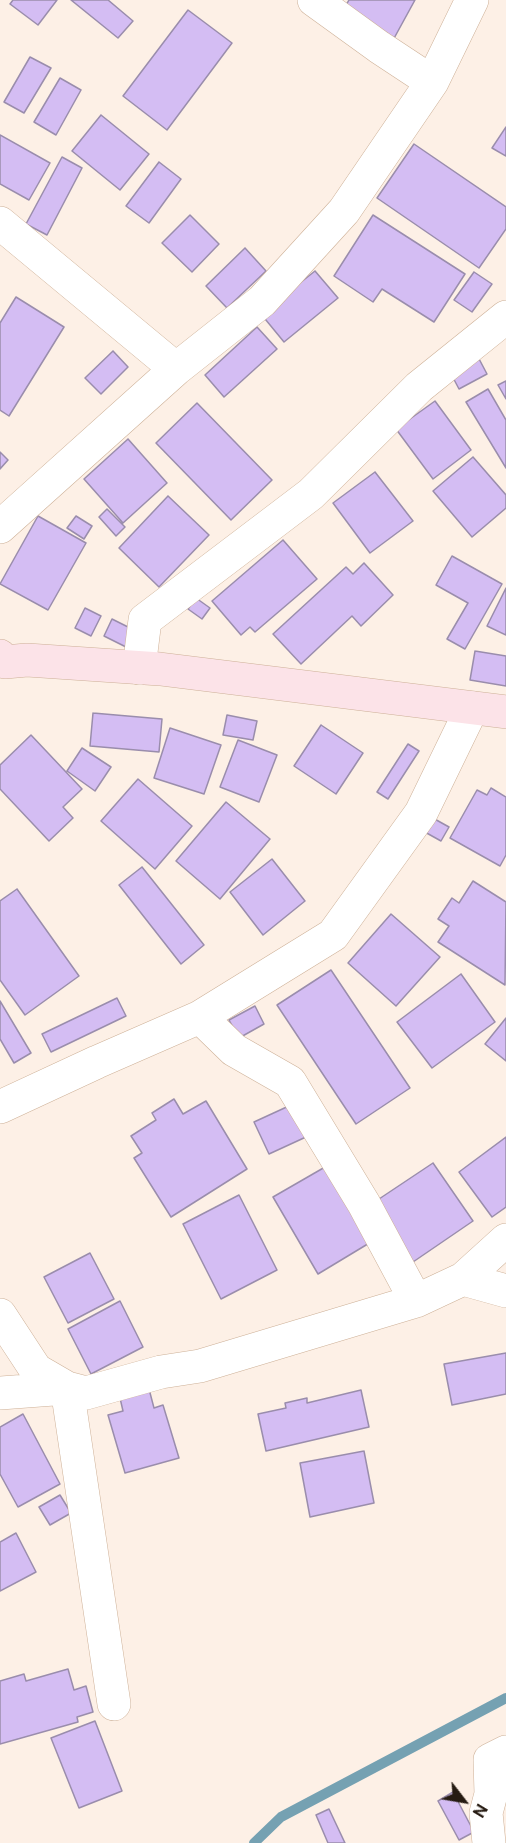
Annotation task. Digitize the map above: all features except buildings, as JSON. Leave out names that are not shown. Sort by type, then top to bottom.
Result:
[{"type":"street","points":[[314,0],[378,47],[432,82]]},
{"type":"street","points":[[0,527],[176,369],[262,301],[344,211],[432,82],[472,0]]},
{"type":"street","points":[[0,223],[176,369]]},
{"type":"street","points":[[139,668],[145,620],[311,494],[419,387],[506,316]]},
{"type":"street","points":[[2,661],[27,660],[139,668],[506,712]]},
{"type":"street","points":[[0,1107],[200,1017],[333,935],[421,813],[472,708]]},
{"type":"street","points":[[200,1017],[234,1050],[290,1082],[364,1204],[416,1301]]},
{"type":"street","points":[[0,1315],[36,1370],[67,1388],[86,1393],[161,1372],[200,1366],[416,1301],[463,1279],[506,1240]]},
{"type":"street","points":[[463,1279],[506,1291]]},
{"type":"street","points":[[0,1393],[67,1388]]},
{"type":"street","points":[[67,1388],[114,1704]]},
{"type":"street","points":[[489,1843],[486,1813],[491,1794],[490,1760],[506,1752]]},
{"type":"waterway","points":[[254,1843],[281,1817],[506,1698]]}]
